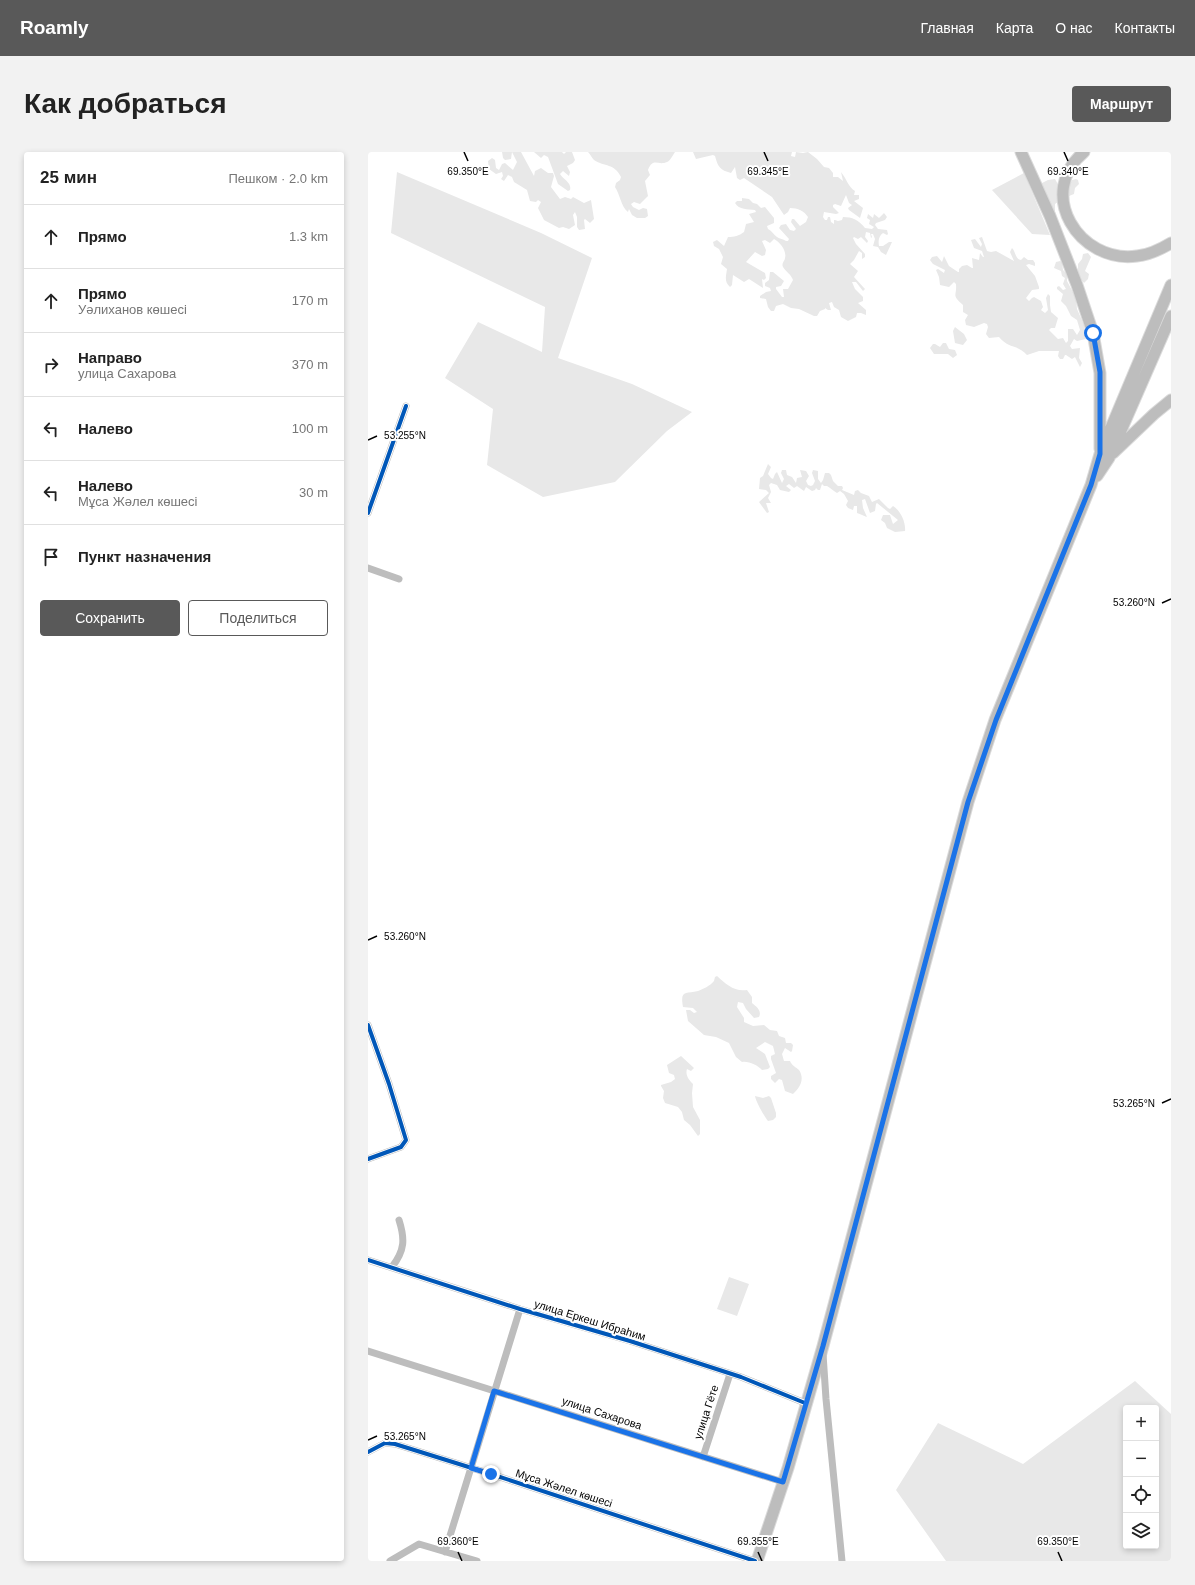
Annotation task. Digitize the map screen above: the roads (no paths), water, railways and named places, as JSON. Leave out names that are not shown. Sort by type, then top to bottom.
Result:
[{"type":"main road","points":[[1021,152],[1050,216],[1077,285],[1093,333],[1100,372],[1104,456]]},
{"type":"main road","points":[[1084,152],[1074,162],[1070,169],[1063,193],[1064,208],[1079,236],[1089,245],[1100,251],[1126,257],[1150,253],[1171,243]]},
{"type":"main road","points":[[1104,456],[1171,285]]},
{"type":"main road","points":[[756,1561],[783,1482],[823,1346],[968,802],[996,720],[1091,485],[1171,316]]},
{"type":"main road","points":[[1104,456],[1171,400]]},
{"type":"street","points":[[368,513],[406,406]]},
{"type":"street","points":[[368,568],[399,579]]},
{"type":"street","points":[[368,1025],[406,1140],[401,1147],[368,1159]]},
{"type":"street","points":[[392,1267],[399,1258],[404,1238],[399,1220]]},
{"type":"street","name":"улица Еркеш Ибраһим","points":[[368,1260],[520,1309],[630,1341],[730,1374],[805,1403]]},
{"type":"street","points":[[445,1552],[520,1309]]},
{"type":"street","points":[[823,1346],[826,1399],[842,1561]]},
{"type":"street","name":"улица Сахарова","points":[[368,1351],[783,1482]]},
{"type":"street","name":"улица Гёте","points":[[703,1457],[730,1374]]},
{"type":"street","name":"Мұса Жәлел көшесі","points":[[368,1452],[385,1444],[395,1444],[756,1561]]},
{"type":"street","points":[[390,1561],[419,1544],[477,1561]]}]
